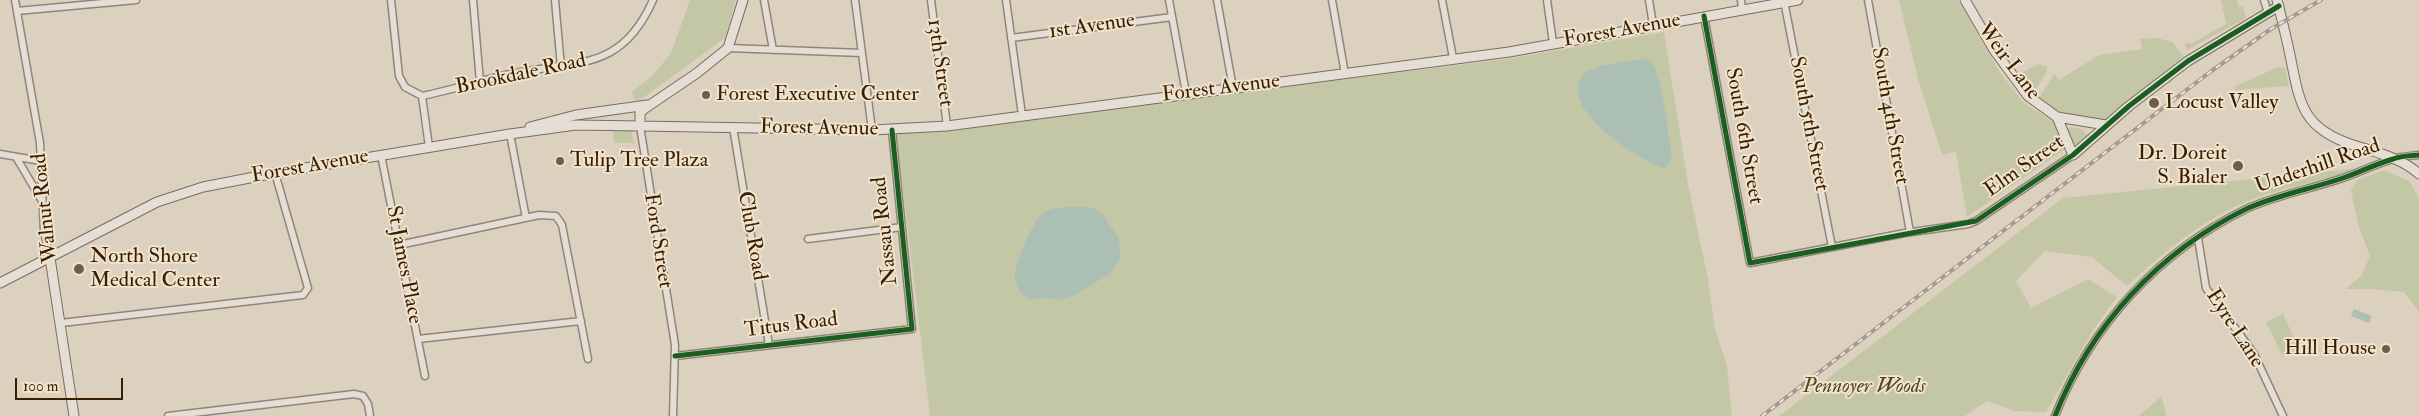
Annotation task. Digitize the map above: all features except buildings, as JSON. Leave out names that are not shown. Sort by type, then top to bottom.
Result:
[{"type":"main road","points":[[640,126],[640,113],[697,73],[728,48],[743,0]]},
{"type":"main road","name":"Forest Avenue","points":[[0,283],[157,202],[202,187],[510,134],[576,125],[872,130],[947,126],[1345,74],[1553,44],[1704,16],[1742,5],[1798,0]]},
{"type":"main road","name":"Weir Lane","points":[[1965,0],[1994,50],[2028,96],[2057,116],[2106,125]]},
{"type":"main road","points":[[2278,3],[2295,87],[2301,105],[2311,120],[2336,139],[2393,158],[2419,174]]},
{"type":"main road","name":"Elm Street","points":[[2073,155],[2106,125],[2188,61],[2268,13],[2278,3]]},
{"type":"main road","points":[[510,134],[576,114],[650,105]]},
{"type":"main road","name":"Weir Lane","points":[[2057,116],[2073,155]]},
{"type":"main road","name":"Walnut Road","points":[[50,258],[74,416]]},
{"type":"street","name":"Walnut Road","points":[[15,0],[41,161],[44,232],[50,258]]},
{"type":"street","points":[[17,11],[136,0]]},
{"type":"street","points":[[391,0],[399,76],[405,87],[422,96],[429,147]]},
{"type":"street","points":[[473,0],[480,82]]},
{"type":"street","points":[[555,0],[561,66]]},
{"type":"street","name":"Brookdale Road","points":[[422,96],[511,74],[583,64],[610,52],[628,39],[639,26],[653,0]]},
{"type":"street","points":[[764,0],[773,50]]},
{"type":"street","points":[[855,0],[872,130]]},
{"type":"street","name":"13th Street","points":[[931,0],[947,126]]},
{"type":"street","points":[[1006,0],[1022,115]]},
{"type":"street","points":[[1169,0],[1186,94]]},
{"type":"street","points":[[1217,0],[1233,88]]},
{"type":"street","points":[[1332,0],[1345,74]]},
{"type":"street","points":[[1442,0],[1453,58]]},
{"type":"street","points":[[1547,0],[1553,44]]},
{"type":"street","points":[[1649,0],[1653,25]]},
{"type":"street","name":"South 4th Street","points":[[1868,0],[1910,232]]},
{"type":"street","points":[[2264,0],[2268,13]]},
{"type":"street","name":"South 5th Street","points":[[1784,2],[1832,247]]},
{"type":"street","name":"1st Avenue","points":[[1012,38],[1172,16]]},
{"type":"street","name":"South 6th Street","points":[[1704,16],[1750,263]]},
{"type":"street","points":[[728,48],[862,53]]},
{"type":"street","name":"Ford Street","points":[[640,126],[675,356]]},
{"type":"street","name":"Club Road","points":[[733,127],[769,345]]},
{"type":"street","name":"Nassau Road","points":[[892,130],[912,328]]},
{"type":"street","points":[[510,134],[526,218]]},
{"type":"street","points":[[0,154],[41,161]]},
{"type":"street","name":"St James Place","points":[[381,155],[425,376]]},
{"type":"street","name":"Elm Street","points":[[1750,263],[1976,221],[2073,155]]},
{"type":"street","name":"Underhill Road","points":[[2055,416],[2075,374],[2100,333],[2137,287],[2165,260],[2219,224],[2261,203],[2344,178],[2393,158],[2419,155]]},
{"type":"street","points":[[16,157],[43,203]]},
{"type":"street","points":[[61,323],[303,295],[308,288],[275,173]]},
{"type":"street","points":[[399,245],[526,218],[554,215],[560,221],[588,359]]},
{"type":"street","points":[[808,239],[902,227]]},
{"type":"street","name":"Eyre Lane","points":[[2198,238],[2206,288],[2254,354],[2283,416]]},
{"type":"street","points":[[418,339],[581,321]]},
{"type":"street","name":"Titus Road","points":[[675,356],[912,328]]},
{"type":"street","points":[[673,416],[675,356]]},
{"type":"street","points":[[168,416],[354,394],[363,396],[366,399],[370,416]]},
{"type":"green space","points":[[690,0],[736,0],[725,38],[640,100],[634,100],[632,92],[653,75],[671,53]]},
{"type":"green space","points":[[1899,0],[1958,0],[1999,71],[2024,103],[2055,123],[2065,149],[1967,217],[1956,152],[1942,155],[1918,79]]},
{"type":"green space","points":[[2221,0],[2237,0],[2239,7],[2243,6],[2246,18],[2187,50],[2185,46],[2187,42],[2191,44],[2226,24]]},
{"type":"green space","points":[[1664,32],[1688,184],[1708,279],[1715,329],[1727,366],[1732,416],[930,416],[896,132],[1112,108],[1507,59]]},
{"type":"green space","points":[[2157,38],[2172,42],[2188,61],[2106,125],[2057,117],[2036,103],[2054,74],[2059,80],[2099,55],[2142,49],[2140,39]]},
{"type":"green space","points":[[2039,64],[2046,66],[2047,71],[2037,88],[2031,89],[2019,76]]},
{"type":"green space","points":[[2278,67],[2285,68],[2289,86],[2235,90],[2234,87]]},
{"type":"green space","points":[[2070,127],[2081,129],[2090,136],[2078,144],[2074,144],[2068,129]]},
{"type":"green space","points":[[613,130],[631,131],[634,143],[614,143]]},
{"type":"green space","name":"Pennoyer Woods","points":[[2361,168],[2270,193],[2225,212],[2181,240],[2127,286],[2092,257],[2045,251],[2016,281],[2031,308],[2088,279],[2117,297],[2093,330],[2046,412],[2014,411],[1987,401],[1965,416],[1779,416],[2063,198]]},
{"type":"green space","points":[[2385,170],[2410,182],[2419,198],[2419,312],[2404,292],[2346,289],[2361,276],[2370,256],[2358,225],[2351,190],[2358,180]]},
{"type":"green space","points":[[2283,314],[2299,349],[2283,357],[2266,322]]},
{"type":"green space","points":[[2162,396],[2166,416],[2139,416]]},
{"type":"shaded area","points":[[1649,59],[1653,65],[1661,90],[1669,137],[1672,159],[1665,168],[1653,164],[1638,155],[1604,131],[1580,102],[1577,88],[1583,75],[1595,68],[1614,63]]},
{"type":"shaded area","points":[[1091,207],[1103,214],[1119,239],[1120,258],[1111,273],[1073,296],[1058,300],[1041,298],[1030,300],[1020,291],[1015,278],[1020,255],[1028,235],[1042,214],[1055,208]]},
{"type":"shaded area","points":[[2354,309],[2372,316],[2369,323],[2351,316]]},
{"type":"railway","points":[[1762,416],[2210,72],[2271,29],[2321,0]]},
{"type":"cycle path","points":[[1704,16],[1750,263],[1976,221],[2073,155],[2129,106],[2188,61],[2279,6]]},
{"type":"cycle path","points":[[675,356],[912,329],[892,130]]},
{"type":"cycle path","points":[[2055,416],[2070,383],[2088,351],[2108,322],[2131,294],[2157,269],[2185,247],[2214,227],[2258,204],[2343,178],[2396,158],[2419,155]]},
{"type":"place","name":"Forest Executive Center","points":[[706,95]]},
{"type":"place","name":"Locust Valley","points":[[2154,103]]},
{"type":"place","name":"Tulip Tree Plaza","points":[[560,161]]},
{"type":"place","name":"Dr. Doreit S. Bialer","points":[[2238,166]]},
{"type":"place","name":"North Shore Medical Center","points":[[79,269]]},
{"type":"place","name":"Hill House","points":[[2386,349]]}]
